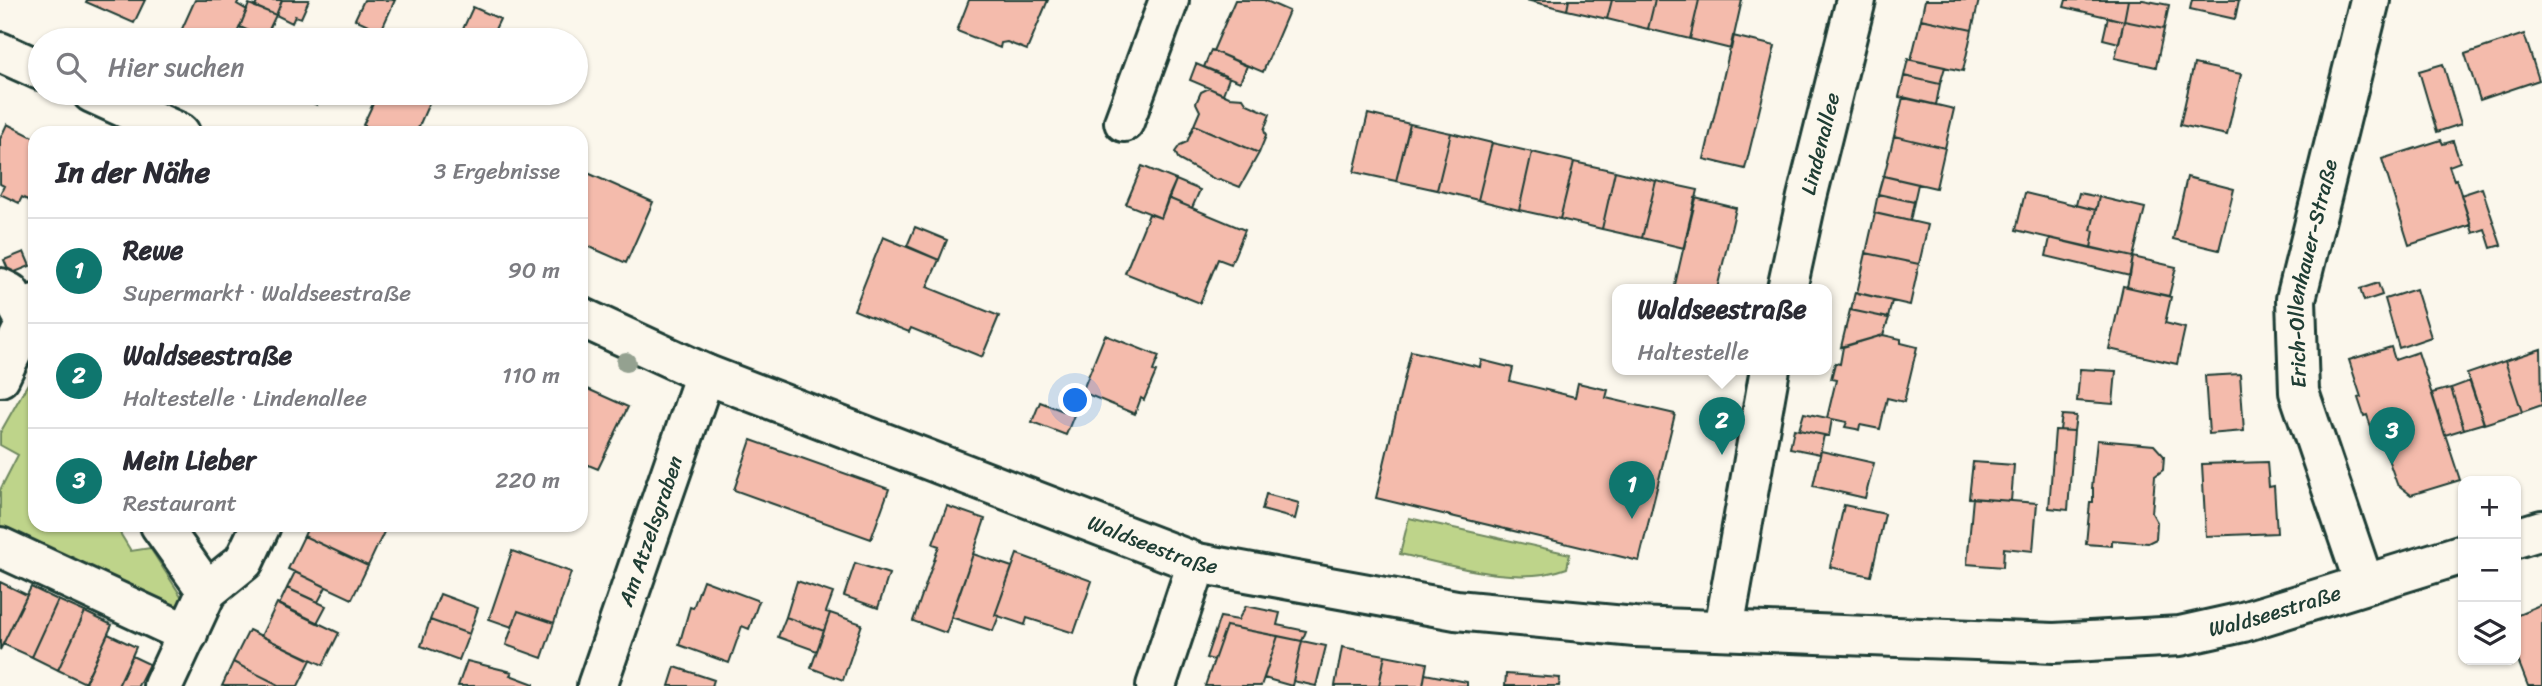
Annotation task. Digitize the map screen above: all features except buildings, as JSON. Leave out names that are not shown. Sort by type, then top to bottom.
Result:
[{"type":"street","points":[[1124,122],[1169,0]]},
{"type":"street","name":"Lindenallee","points":[[1788,284],[1856,0]]},
{"type":"street","name":"Erich-Ollenhauer-Straße","points":[[2364,583],[2300,392],[2296,299],[2370,0]]},
{"type":"street","points":[[0,52],[28,65]]},
{"type":"street","points":[[105,105],[122,121],[146,126]]},
{"type":"street","points":[[0,288],[10,293],[28,317]]},
{"type":"street","name":"Waldseestraße","points":[[588,320],[705,374],[1197,563],[1456,610],[1635,627],[2054,643],[2180,635],[2243,622],[2458,555]]},
{"type":"street","points":[[0,377],[28,329]]},
{"type":"street","name":"Am Atzelsgraben","points":[[597,686],[705,374]]},
{"type":"street","points":[[1724,629],[1769,375]]},
{"type":"street","points":[[2521,536],[2542,530]]},
{"type":"street","points":[[165,532],[207,591]]},
{"type":"street","points":[[163,686],[207,591],[244,561],[258,532]]},
{"type":"street","points":[[0,547],[188,634]]},
{"type":"street","points":[[1156,686],[1197,563]]},
{"type":"green space","points":[[28,383],[28,532],[119,532],[131,551],[150,548],[183,599],[173,618],[0,535],[0,490],[18,455],[0,445],[0,433]]},
{"type":"green space","points":[[1409,518],[1570,554],[1567,568],[1548,573],[1505,575],[1400,554]]},
{"type":"place","name":"Waldseestraße","points":[[1722,455]]},
{"type":"place","name":"Mein Lieber","points":[[2392,465]]},
{"type":"place","name":"Rewe","points":[[1632,519]]}]
